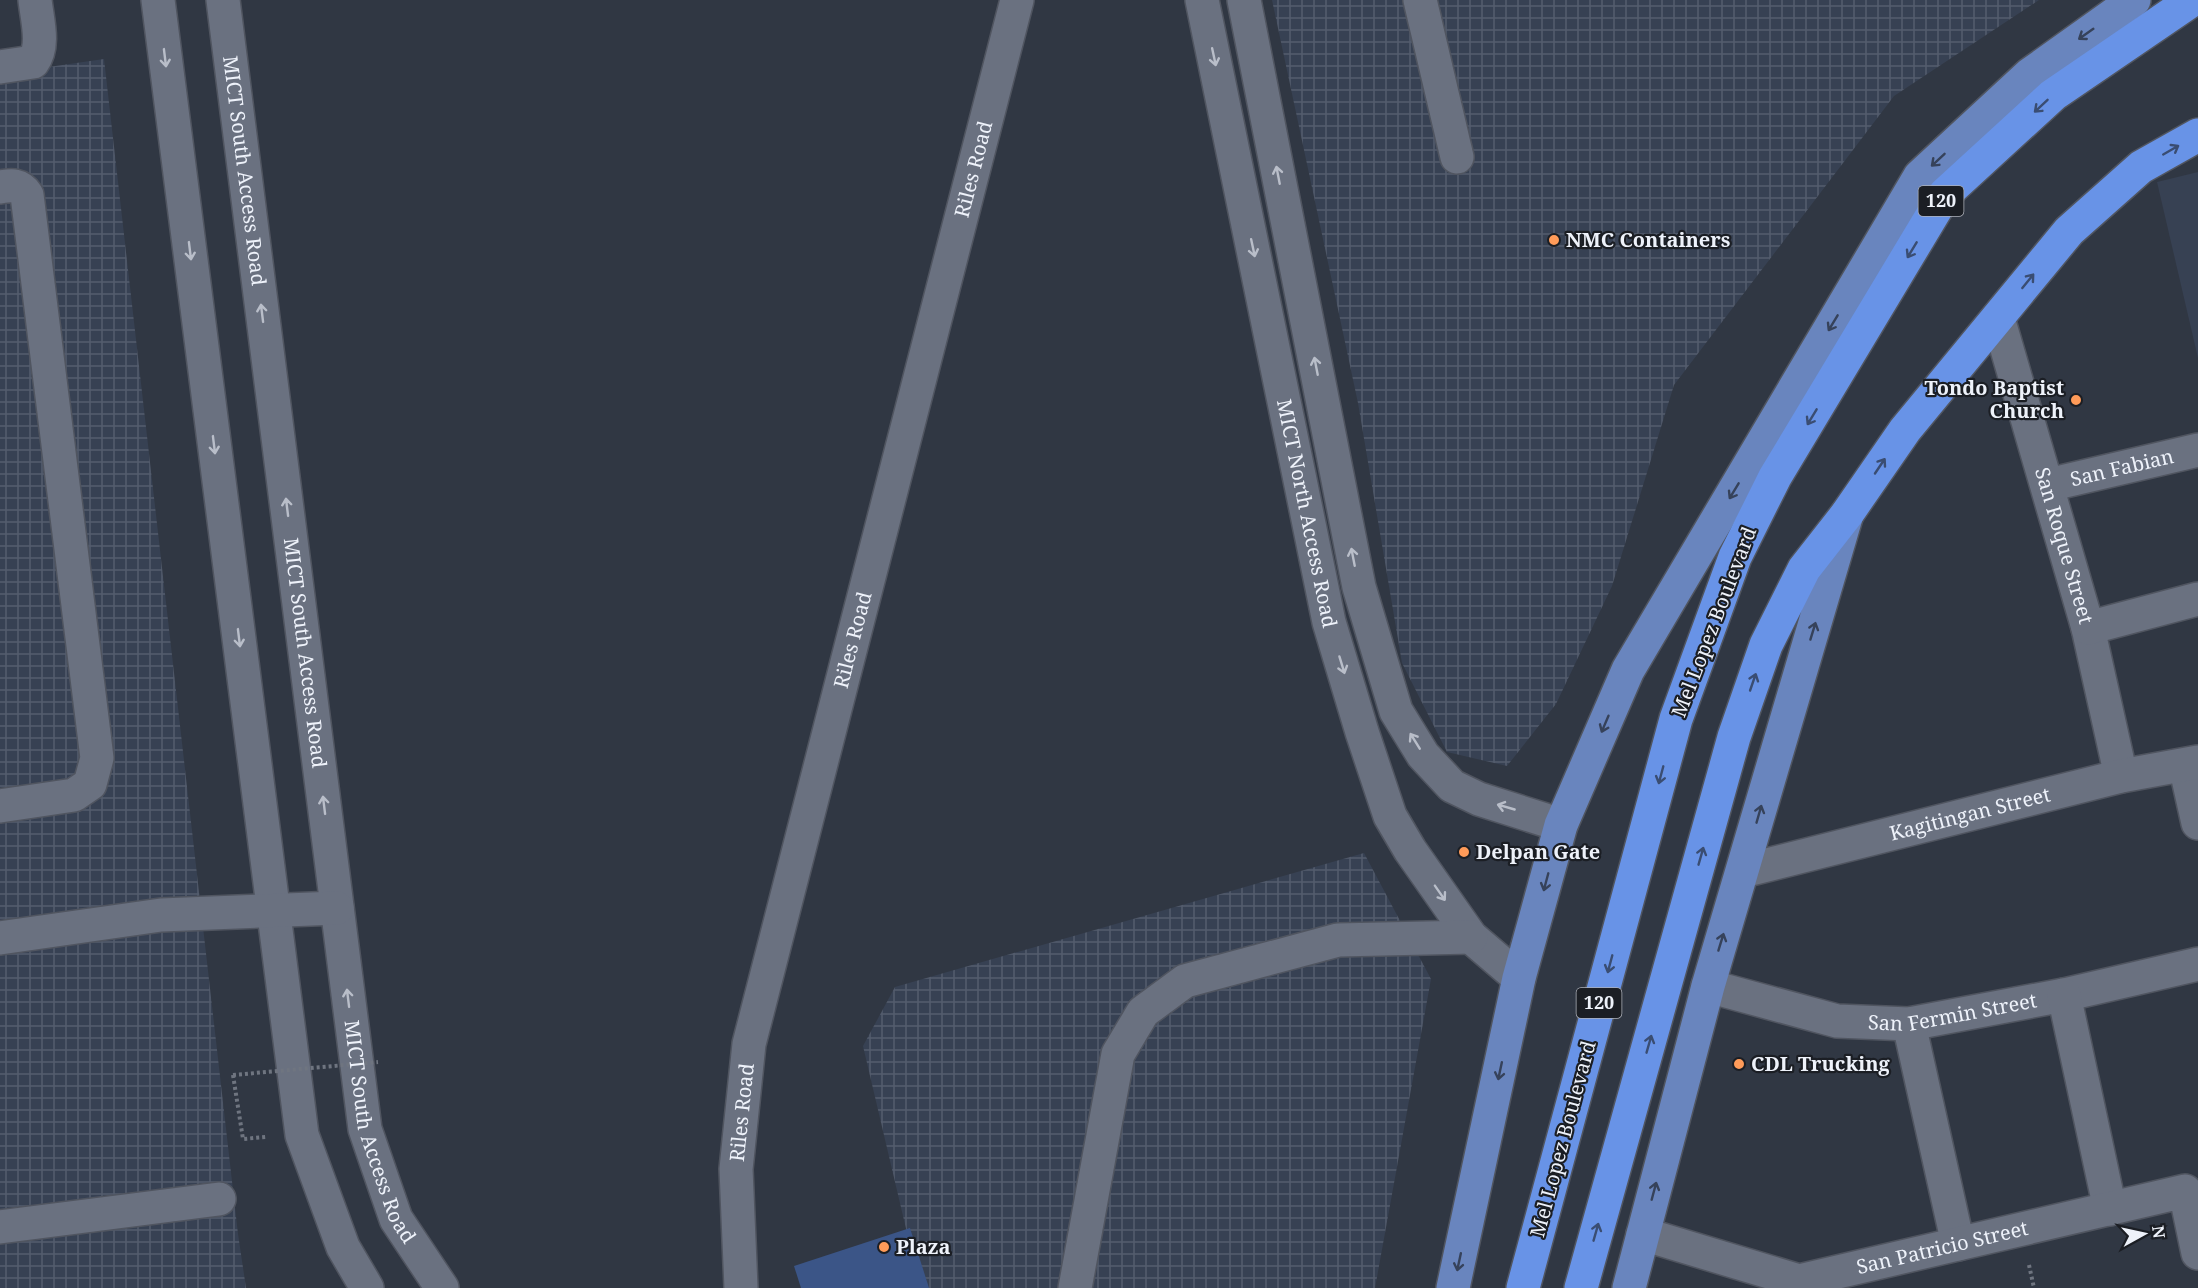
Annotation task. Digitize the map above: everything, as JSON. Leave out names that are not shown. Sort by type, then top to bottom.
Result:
[{"type":"highway","name":"Mel Lopez Boulevard","points":[[1523,1288],[1676,719],[1735,557],[1775,477],[1945,194],[2053,95],[2192,0]]},
{"type":"highway","points":[[1581,1288],[1734,737],[1766,645],[1804,569],[1847,514],[1905,430],[2069,231],[2141,167],[2198,135]]},
{"type":"main road","name":"Mel Lopez Boulevard","points":[[1453,1288],[1519,978],[1561,825],[1628,670],[1920,176],[2029,75],[2134,0]]},
{"type":"main road","points":[[1629,1288],[1708,986],[1847,514]]},
{"type":"street","points":[[0,67],[33,63],[38,55],[35,0]]},
{"type":"street","points":[[158,0],[302,1135],[343,1246],[367,1288]]},
{"type":"street","name":"MICT South Access Road","points":[[223,0],[365,1129],[396,1220],[442,1288]]},
{"type":"street","name":"Riles Road","points":[[741,1288],[736,1169],[749,1044],[1017,0]]},
{"type":"street","name":"MICT North Access Road","points":[[1202,0],[1329,622],[1390,816],[1410,850],[1471,937],[1519,978]]},
{"type":"street","name":"MICT North Access Road","points":[[1244,0],[1359,587],[1396,711],[1424,755],[1452,786],[1479,799],[1561,825]]},
{"type":"street","points":[[1420,0],[1457,157]]},
{"type":"street","points":[[0,187],[12,185],[23,189],[27,195],[97,758],[90,784],[74,795],[0,806]]},
{"type":"street","name":"San Roque Street","points":[[1998,318],[2088,628],[2121,776]]},
{"type":"street","name":"San Fabian","points":[[2048,485],[2198,450]]},
{"type":"street","points":[[2088,628],[2198,599]]},
{"type":"street","points":[[2191,764],[2198,823]]},
{"type":"street","name":"Kagitingan Street","points":[[1743,871],[2121,776],[2191,764]]},
{"type":"street","points":[[0,938],[161,915],[337,908]]},
{"type":"street","points":[[1075,1288],[1119,1054],[1143,1012],[1185,981],[1338,940],[1471,937]]},
{"type":"street","name":"San Fermin Street","points":[[1708,986],[1837,1021],[1909,1024],[2064,994],[2198,964]]},
{"type":"street","points":[[2064,994],[2110,1209]]},
{"type":"street","points":[[1909,1024],[1958,1244]]},
{"type":"street","name":"San Patricio Street","points":[[1643,1234],[1799,1281],[2185,1191],[2198,1253]]},
{"type":"street","points":[[0,1227],[219,1198]]},
{"type":"path","points":[[243,1139],[232,1075],[378,1062]]},
{"type":"shaded area","name":"NMC Containers","points":[[1272,0],[2039,0],[1894,96],[1674,385],[1612,586],[1556,704],[1507,766],[1447,752],[1402,663],[1358,403]]},
{"type":"shaded area","points":[[104,59],[246,1288],[0,1288],[0,74]]},
{"type":"shaded area","points":[[2198,172],[2198,358],[2157,182]]},
{"type":"shaded area","points":[[1364,853],[1431,979],[1375,1288],[920,1288],[863,1046],[895,987]]},
{"type":"shaded area","name":"Plaza","points":[[910,1228],[929,1288],[801,1288],[794,1266]]},
{"type":"place","name":"NMC Containers","points":[[1554,240]]},
{"type":"place","name":"Tondo Baptist Church","points":[[2076,400]]},
{"type":"place","name":"Delpan Gate","points":[[1464,852]]},
{"type":"place","name":"CDL Trucking","points":[[1739,1064]]},
{"type":"place","name":"Plaza","points":[[884,1247]]}]
